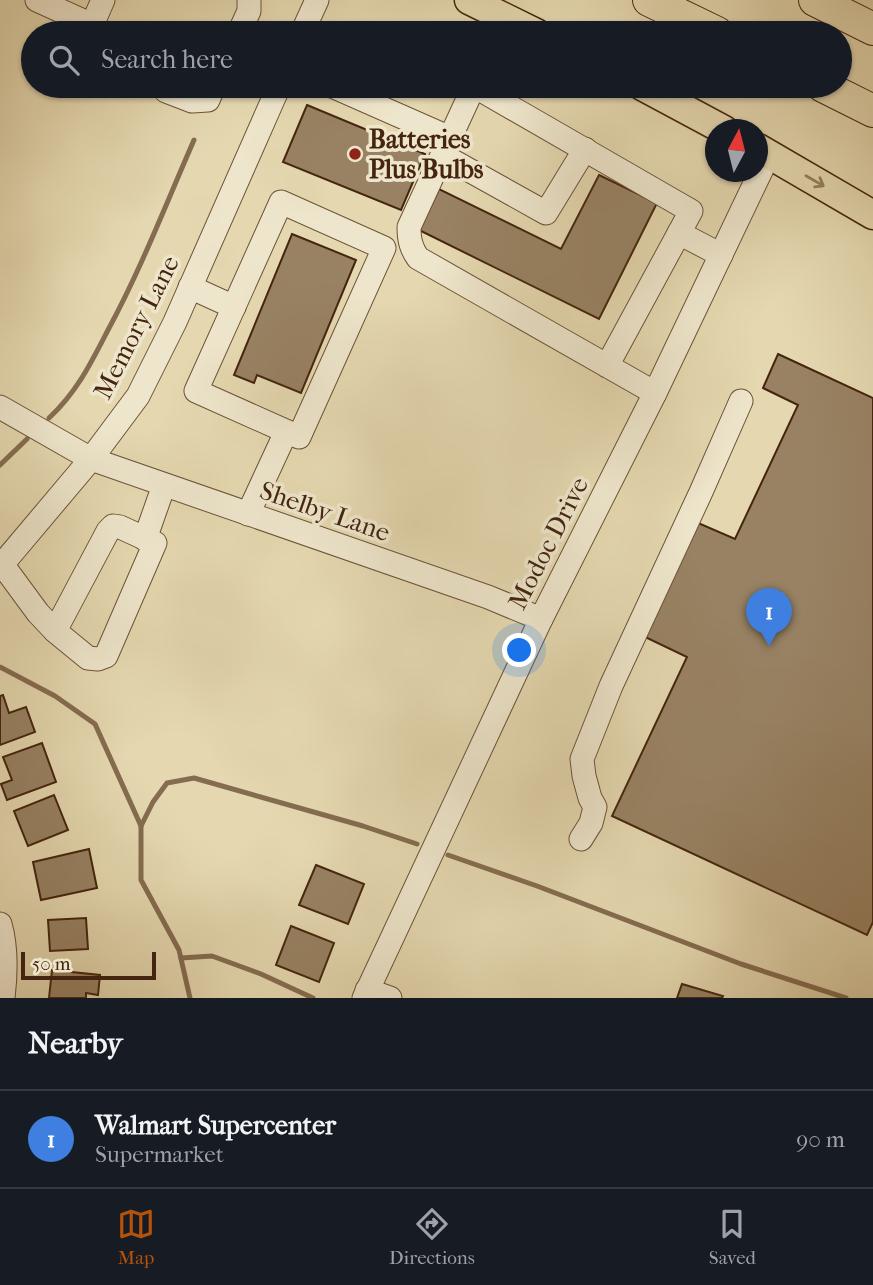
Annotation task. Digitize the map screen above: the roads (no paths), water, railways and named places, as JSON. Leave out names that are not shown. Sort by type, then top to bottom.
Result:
[{"type":"highway","points":[[649,0],[692,21]]},
{"type":"highway","points":[[815,0],[873,29]]},
{"type":"highway","points":[[847,98],[873,111]]},
{"type":"main road","points":[[469,0],[496,21]]},
{"type":"main road","points":[[664,98],[705,120]]},
{"type":"main road","points":[[768,154],[873,215]]},
{"type":"street","points":[[37,0],[83,21]]},
{"type":"street","points":[[94,21],[103,0]]},
{"type":"street","points":[[244,21],[249,11],[249,0]]},
{"type":"street","points":[[308,21],[317,0]]},
{"type":"street","points":[[184,98],[192,101],[209,98]]},
{"type":"street","name":"Memory Lane","points":[[1,566],[91,459],[138,396],[190,287],[274,98]]},
{"type":"street","points":[[354,98],[446,146],[546,213],[584,149]]},
{"type":"street","points":[[468,98],[409,227],[412,249],[418,258],[654,393]]},
{"type":"street","points":[[495,98],[691,211],[607,366]]},
{"type":"street","name":"Modoc Drive","points":[[365,994],[541,619],[721,255],[750,182]]},
{"type":"street","points":[[281,202],[384,248],[299,437],[286,432],[196,391],[281,202]]},
{"type":"street","points":[[679,233],[721,255]]},
{"type":"street","points":[[190,287],[234,307]]},
{"type":"street","points":[[581,839],[591,823],[595,807],[587,787],[582,759],[611,686],[741,401]]},
{"type":"street","name":"Shelby Lane","points":[[0,407],[91,459],[488,597],[541,619]]},
{"type":"street","points":[[248,514],[286,432]]},
{"type":"street","points":[[145,539],[164,485]]},
{"type":"street","points":[[1,566],[55,631],[88,658],[98,659],[106,656],[155,543],[113,526],[55,631]]},
{"type":"street","points":[[0,924],[5,939],[4,998]]},
{"type":"street","points":[[365,994],[390,998]]},
{"type":"waterway","points":[[49,418],[75,387],[102,342],[142,260],[194,140]]},
{"type":"waterway","points":[[0,465],[27,439]]},
{"type":"waterway","points":[[0,667],[55,696],[95,724],[141,826],[141,880],[179,950],[190,998]]},
{"type":"waterway","points":[[141,826],[153,802],[167,783],[194,778],[417,844]]},
{"type":"waterway","points":[[448,855],[741,964],[846,998]]},
{"type":"waterway","points":[[181,958],[212,956],[261,974],[313,998]]},
{"type":"place","name":"Batteries Plus Bulbs","points":[[355,154]]},
{"type":"place","name":"Walmart Supercenter","points":[[769,646]]}]
